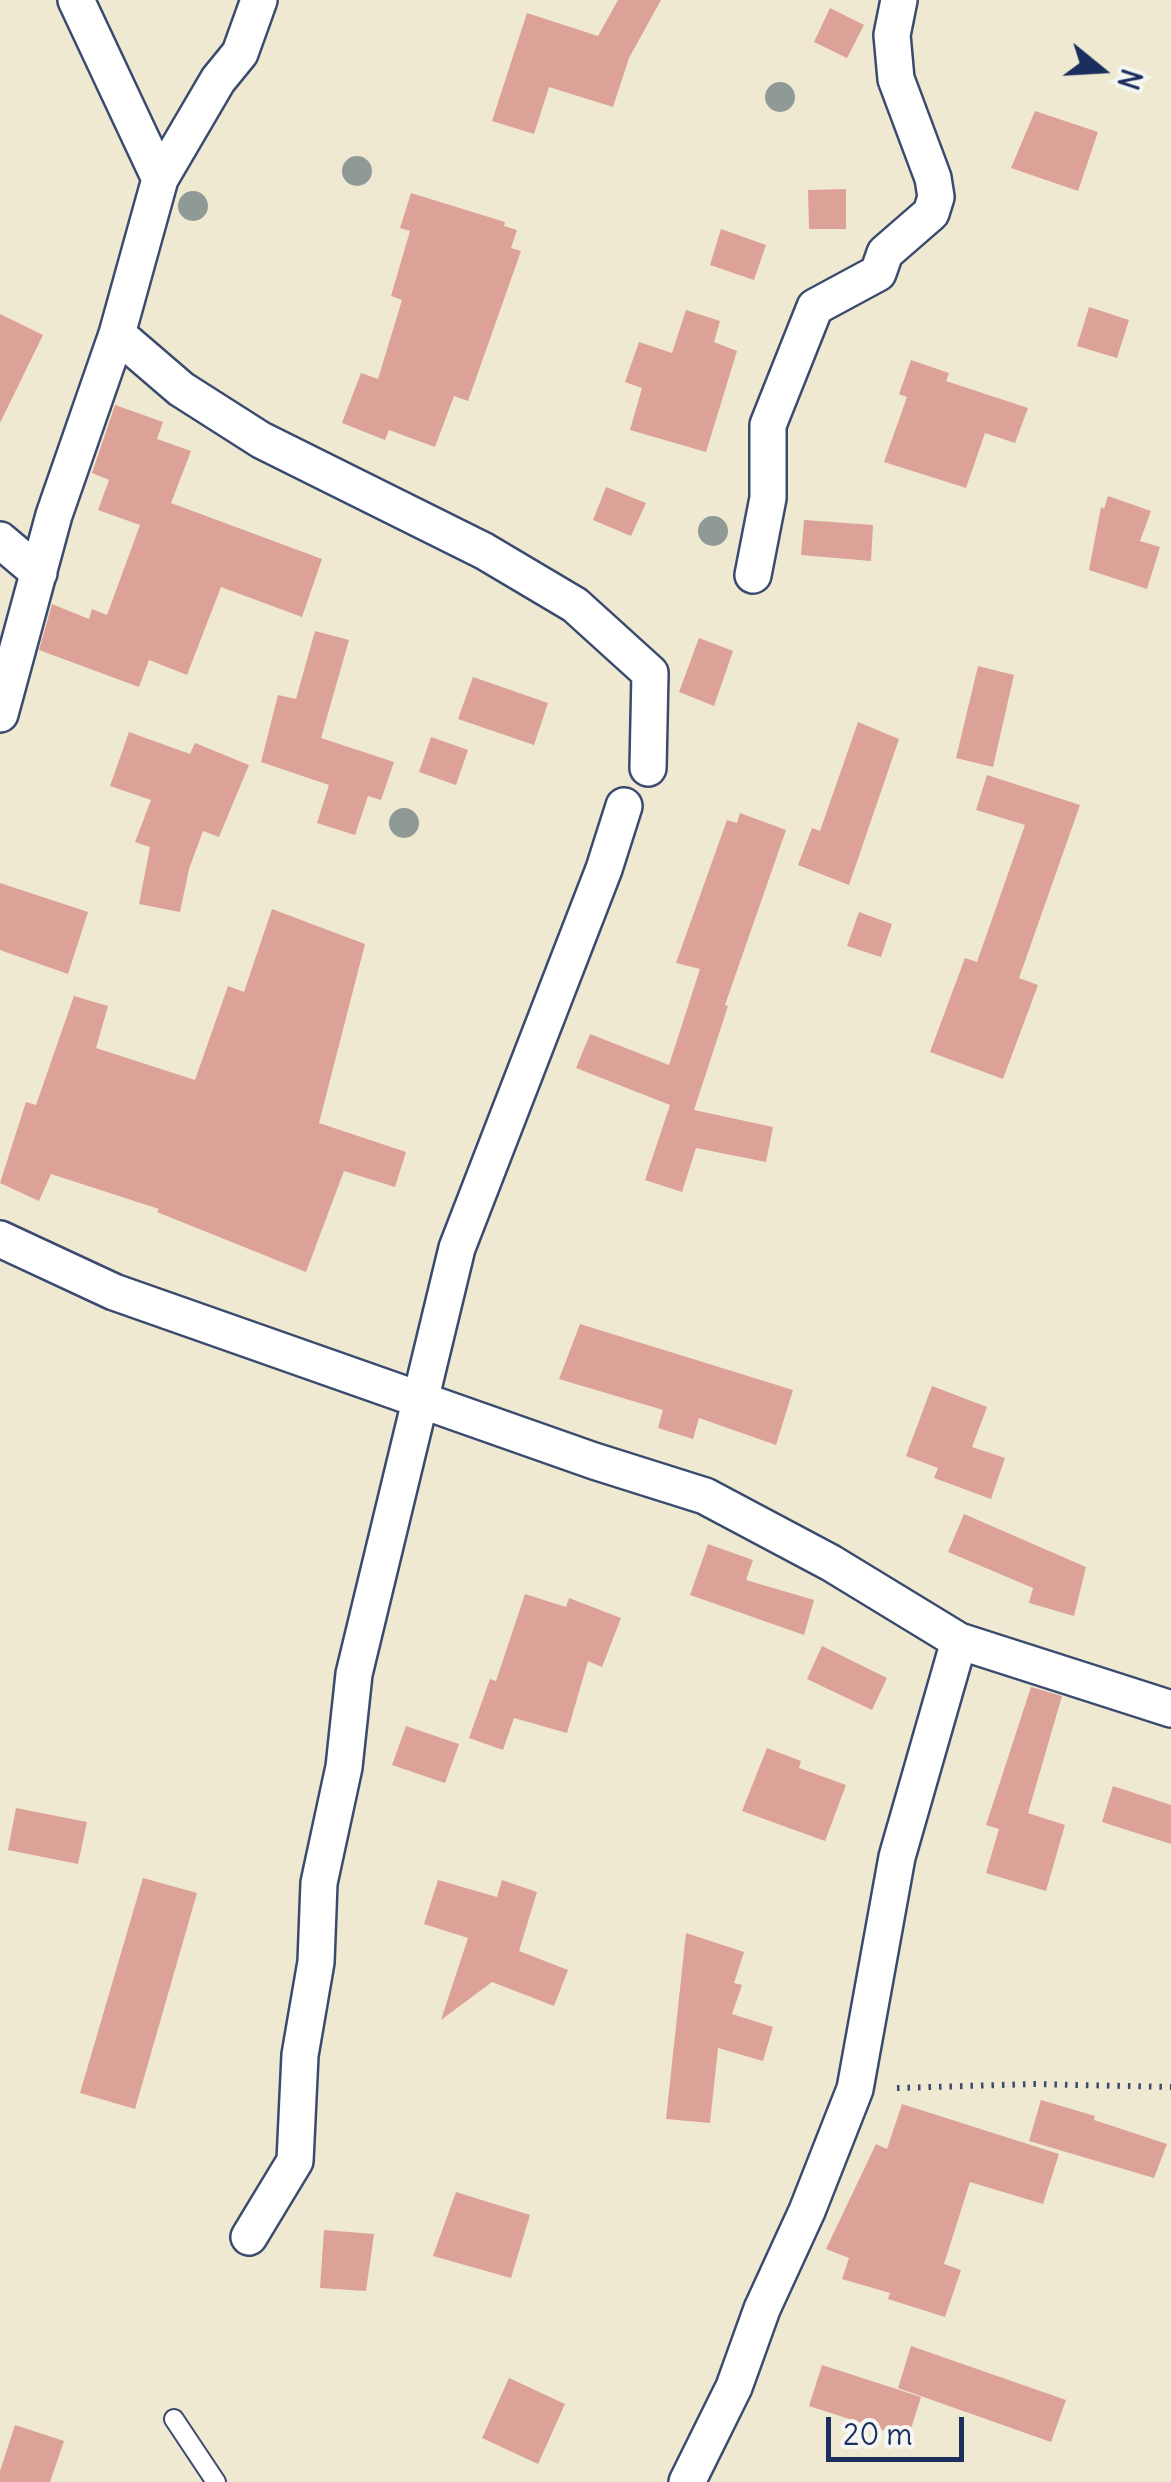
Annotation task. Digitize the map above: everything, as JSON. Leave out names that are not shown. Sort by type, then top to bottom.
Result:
[{"type":"street","points":[[76,0],[160,178]]},
{"type":"street","points":[[0,714],[54,516],[118,334],[160,178],[218,80],[240,54],[259,0]]},
{"type":"street","points":[[752,575],[768,498],[768,425],[815,308],[878,273],[885,253],[931,213],[936,197],[933,178],[896,79],[892,36],[899,0]]},
{"type":"street","points":[[118,334],[181,389],[261,440],[484,552],[575,605],[650,673],[648,768]]},
{"type":"street","points":[[0,540],[39,573]]},
{"type":"street","points":[[250,2237],[295,2161],[300,2055],[316,1962],[319,1883],[344,1767],[354,1674],[457,1248],[604,868],[624,806]]},
{"type":"street","points":[[0,1240],[114,1292],[704,1496],[831,1563],[959,1640],[1171,1710]]},
{"type":"street","points":[[687,2482],[734,2388],[762,2309],[807,2210],[854,2089],[897,1856],[959,1640]]},
{"type":"lane","points":[[174,2419],[216,2482]]},
{"type":"path","points":[[854,2089],[1034,2084],[1171,2088]]},
{"type":"building","points":[[618,0],[661,0],[629,58],[613,107],[549,87],[534,134],[492,121],[527,13],[598,36]]},
{"type":"building","points":[[830,8],[864,25],[847,58],[814,42]]},
{"type":"building","points":[[1035,111],[1098,132],[1078,191],[1011,168]]},
{"type":"building","points":[[846,189],[846,229],[809,229],[808,190]]},
{"type":"building","points":[[411,193],[505,222],[504,226],[517,230],[511,248],[521,251],[468,401],[454,396],[435,447],[389,430],[385,440],[342,423],[361,373],[378,379],[402,300],[391,296],[410,231],[400,228]]},
{"type":"building","points":[[721,229],[766,245],[754,280],[710,265]]},
{"type":"building","points":[[1089,307],[1129,320],[1117,358],[1077,346]]},
{"type":"building","points":[[686,310],[720,321],[714,342],[737,351],[706,452],[630,430],[642,388],[625,382],[639,342],[672,353]]},
{"type":"building","points":[[0,314],[43,335],[0,423]]},
{"type":"building","points":[[911,360],[949,373],[946,381],[1028,408],[1015,443],[985,433],[966,488],[884,462],[907,397],[899,394]]},
{"type":"building","points":[[115,405],[163,422],[157,439],[191,451],[171,503],[322,559],[302,617],[221,587],[187,675],[149,660],[139,687],[39,650],[52,604],[89,619],[92,609],[107,615],[140,525],[98,510],[109,480],[92,473]]},
{"type":"building","points":[[606,487],[646,503],[631,536],[593,520]]},
{"type":"building","points":[[1108,496],[1151,511],[1140,541],[1160,547],[1147,589],[1089,570],[1101,507],[1104,509]]},
{"type":"building","points":[[804,520],[873,525],[871,561],[801,555]]},
{"type":"building","points":[[315,631],[349,640],[321,738],[394,762],[381,800],[368,796],[355,835],[317,823],[329,785],[261,762],[278,695],[296,699]]},
{"type":"building","points":[[699,638],[733,651],[714,706],[679,692]]},
{"type":"building","points":[[978,666],[1014,675],[993,767],[956,758]]},
{"type":"building","points":[[473,677],[548,703],[534,745],[458,719]]},
{"type":"building","points":[[858,722],[899,739],[849,885],[798,865],[812,828],[820,831]]},
{"type":"building","points":[[129,732],[190,754],[195,743],[249,765],[219,837],[203,831],[189,869],[180,912],[139,904],[150,847],[135,842],[151,800],[110,786]]},
{"type":"building","points":[[431,737],[468,750],[456,785],[419,772]]},
{"type":"building","points":[[987,775],[1080,805],[1019,978],[1038,985],[1003,1079],[930,1052],[965,958],[977,962],[1025,825],[976,810]]},
{"type":"building","points":[[740,813],[786,830],[725,1005],[728,1006],[694,1110],[773,1127],[766,1162],[696,1148],[682,1192],[645,1180],[670,1105],[576,1068],[590,1034],[669,1065],[700,969],[676,963],[727,820],[737,823]]},
{"type":"building","points":[[0,883],[88,912],[68,974],[0,950]]},
{"type":"building","points":[[272,909],[365,944],[319,1123],[406,1152],[395,1187],[344,1171],[306,1272],[157,1212],[159,1209],[51,1174],[39,1201],[0,1183],[26,1102],[36,1105],[74,996],[108,1006],[96,1048],[195,1080],[228,986],[244,992]]},
{"type":"building","points":[[859,912],[892,924],[881,957],[847,946]]},
{"type":"building","points":[[580,1324],[793,1390],[776,1445],[699,1418],[693,1439],[658,1428],[663,1410],[559,1379]]},
{"type":"building","points":[[932,1386],[987,1407],[972,1447],[1005,1458],[991,1499],[934,1478],[938,1468],[906,1456]]},
{"type":"building","points":[[964,1514],[1086,1567],[1074,1616],[1029,1603],[1033,1588],[948,1552]]},
{"type":"building","points":[[708,1544],[753,1560],[746,1580],[814,1600],[804,1635],[690,1595]]},
{"type":"building","points":[[525,1594],[566,1607],[569,1598],[621,1618],[602,1667],[588,1661],[567,1733],[514,1718],[503,1750],[469,1738],[490,1679],[496,1681]]},
{"type":"building","points":[[822,1646],[887,1678],[872,1710],[807,1679]]},
{"type":"building","points":[[1031,1687],[1062,1696],[1028,1813],[1065,1825],[1046,1891],[986,1873],[999,1829],[986,1825]]},
{"type":"building","points":[[406,1726],[459,1744],[445,1783],[392,1765]]},
{"type":"building","points":[[767,1748],[801,1761],[799,1768],[846,1785],[825,1841],[742,1811]]},
{"type":"building","points":[[1113,1786],[1171,1805],[1171,1844],[1102,1822]]},
{"type":"building","points":[[16,1808],[87,1822],[78,1864],[8,1850]]},
{"type":"building","points":[[143,1878],[197,1893],[135,2109],[80,2093]]},
{"type":"building","points":[[438,1880],[497,1897],[502,1880],[537,1892],[519,1951],[568,1970],[554,2006],[492,1982],[441,2020],[468,1938],[424,1924]]},
{"type":"building","points":[[686,1933],[744,1952],[734,1983],[742,1985],[732,2014],[773,2027],[763,2061],[718,2048],[710,2123],[666,2119]]},
{"type":"building","points":[[1041,2100],[1167,2144],[1154,2178],[1029,2141]]},
{"type":"building","points":[[902,2104],[1059,2154],[1043,2204],[970,2182],[944,2264],[961,2270],[945,2317],[888,2299],[890,2293],[842,2279],[849,2258],[826,2249],[876,2144],[887,2149]]},
{"type":"building","points":[[456,2192],[530,2215],[511,2278],[433,2256]]},
{"type":"building","points":[[324,2230],[374,2234],[366,2291],[320,2288]]},
{"type":"building","points":[[911,2346],[1066,2400],[1051,2442],[898,2388]]},
{"type":"building","points":[[822,2365],[921,2397],[908,2438],[809,2406]]},
{"type":"building","points":[[509,2378],[565,2404],[538,2464],[482,2438]]},
{"type":"building","points":[[15,2425],[64,2441],[50,2482],[0,2482]]}]
